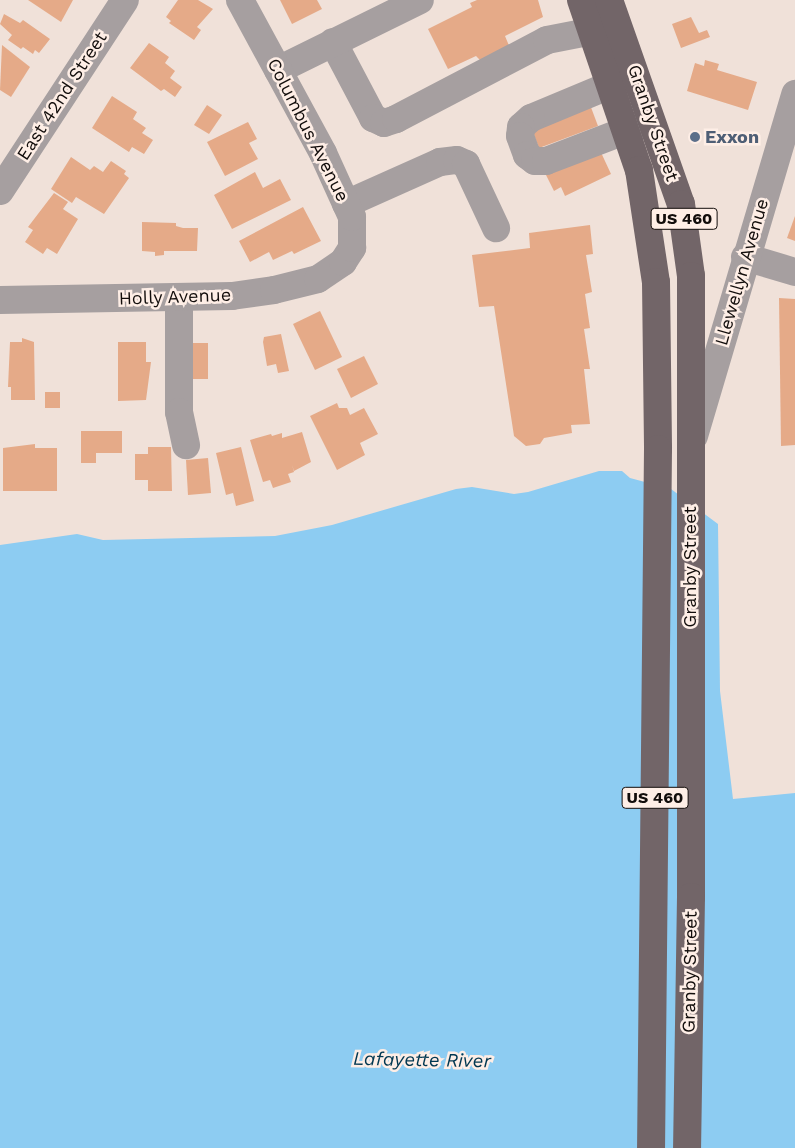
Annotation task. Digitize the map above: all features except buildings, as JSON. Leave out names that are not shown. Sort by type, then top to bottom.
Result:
[{"type":"main road","name":"Granby Street","points":[[581,0],[593,32],[653,120],[681,204],[691,276],[691,897],[687,1148]]},
{"type":"main road","name":"Granby Street","points":[[609,0],[624,79],[626,130],[648,210],[656,282],[658,449],[651,1148]]},
{"type":"street","name":"East 42nd Street","points":[[0,191],[125,0]]},
{"type":"street","name":"Columbus Avenue","points":[[240,0],[346,204],[354,233],[352,248],[343,262]]},
{"type":"street","points":[[278,70],[420,0]]},
{"type":"street","points":[[333,42],[373,118],[384,123],[396,119],[547,40],[593,32]]},
{"type":"street","points":[[624,79],[531,118],[521,127],[520,136],[527,155],[535,161],[546,161],[653,120]]},
{"type":"street","name":"Llewellyn Avenue","points":[[690,449],[744,257],[795,94]]},
{"type":"street","points":[[346,204],[440,162],[457,160],[466,164],[496,228]]},
{"type":"street","points":[[744,257],[795,272]]},
{"type":"street","name":"Holly Avenue","points":[[0,300],[232,296],[274,290],[318,279],[343,262]]},
{"type":"street","points":[[179,298],[179,412],[186,445]]},
{"type":"water","name":"Lafayette River","points":[[599,471],[622,471],[630,478],[671,489],[718,524],[720,691],[733,799],[795,793],[795,1148],[0,1148],[0,545],[77,534],[103,540],[275,536],[332,525],[456,489],[472,487],[514,494],[528,492]]},
{"type":"place","name":"Exxon","points":[[695,137]]}]
